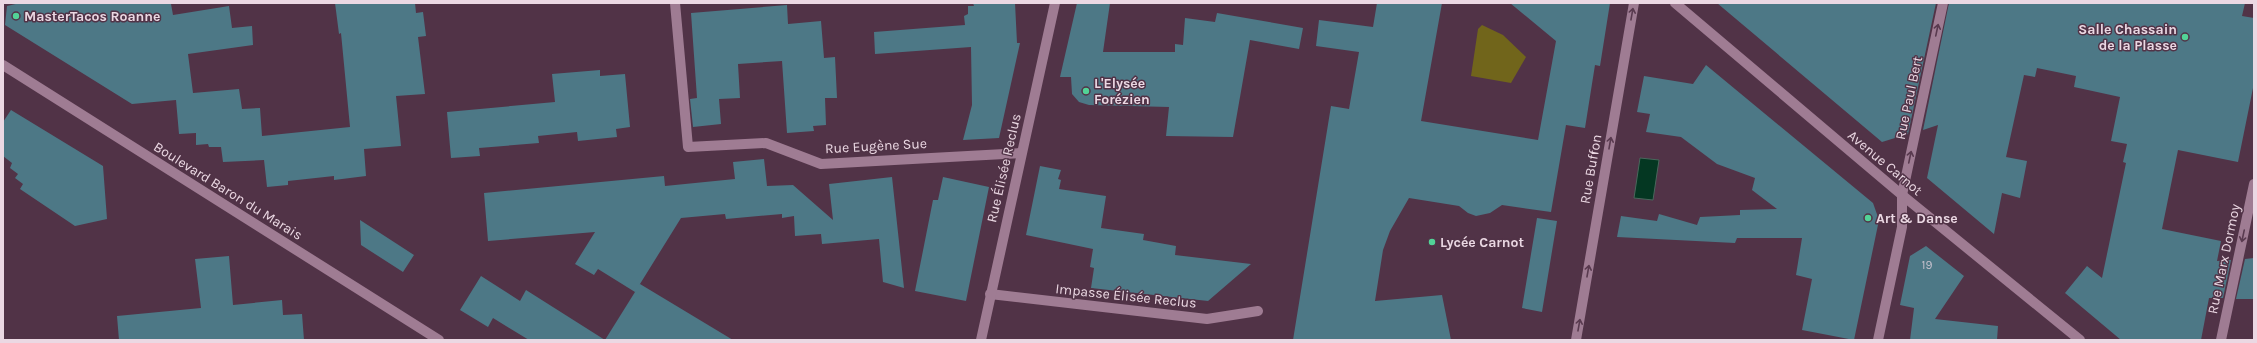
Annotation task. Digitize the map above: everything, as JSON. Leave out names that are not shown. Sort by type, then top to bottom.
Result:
[{"type":"street","name":"Rue Eugène Sue","points":[[675,3],[688,147],[766,143],[821,164],[1021,153]]},
{"type":"street","name":"Rue Élisée Reclus","points":[[981,340],[1055,3]]},
{"type":"street","name":"Rue Buffon","points":[[1576,340],[1634,3]]},
{"type":"street","name":"Avenue Carnot","points":[[1676,3],[1902,195],[2080,340]]},
{"type":"street","name":"Rue Paul Bert","points":[[1878,340],[1902,227],[1902,195],[1943,3]]},
{"type":"street","name":"Boulevard Baron du Marais","points":[[3,65],[439,340]]},
{"type":"street","name":"Rue Marx Dormoy","points":[[2221,340],[2254,184]]},
{"type":"street","name":"Impasse Élisée Reclus","points":[[990,294],[1207,320],[1258,310]]},
{"type":"shaded area","points":[[1482,25],[1503,35],[1526,57],[1511,83],[1471,76],[1478,29]]},
{"type":"shaded area","points":[[1640,158],[1659,160],[1653,200],[1634,198]]},
{"type":"building","points":[[20,3],[167,3],[171,4],[173,15],[229,6],[232,28],[252,26],[253,45],[188,54],[193,93],[239,89],[242,109],[260,108],[262,136],[350,127],[341,33],[339,34],[335,3],[415,3],[416,13],[423,12],[426,36],[418,37],[425,94],[396,96],[401,146],[364,149],[366,176],[334,180],[334,176],[288,181],[288,185],[267,187],[264,160],[223,162],[221,147],[209,147],[208,144],[196,145],[196,133],[179,134],[176,100],[132,104],[5,25],[7,6]]},
{"type":"building","points":[[973,3],[1015,3],[1017,43],[1020,43],[999,138],[963,140],[972,105],[971,47],[875,54],[874,32],[965,25],[964,16],[968,14],[968,6],[974,6]]},
{"type":"building","points":[[1077,3],[1110,3],[1103,52],[1175,52],[1175,44],[1183,45],[1185,18],[1215,22],[1217,13],[1303,28],[1299,49],[1250,40],[1233,137],[1166,136],[1169,107],[1089,105],[1079,102],[1072,94],[1071,77],[1060,77]]},
{"type":"building","name":"Lycée Carnot","points":[[1377,3],[1442,3],[1421,121],[1538,140],[1556,41],[1510,3],[1610,3],[1600,66],[1595,65],[1585,128],[1566,125],[1551,212],[1502,205],[1490,213],[1476,216],[1468,213],[1459,206],[1409,198],[1390,231],[1383,250],[1375,301],[1442,295],[1451,340],[1293,340],[1331,106],[1349,109],[1359,52],[1316,46],[1319,20],[1373,27]]},
{"type":"building","points":[[1717,3],[1936,3],[1908,134],[1882,142]]},
{"type":"building","points":[[1949,3],[2245,3],[2242,16],[2254,18],[2254,83],[2238,162],[2178,150],[2162,229],[2221,241],[2217,261],[2231,260],[2223,298],[2209,298],[2201,340],[2121,340],[2065,293],[2087,266],[2102,278],[2126,163],[2123,162],[2127,144],[2111,141],[2120,97],[2074,87],[2076,76],[2037,68],[2035,77],[2024,75],[2006,157],[2027,161],[2020,198],[2002,193],[1994,234],[1927,178],[1938,125],[1923,130]]},
{"type":"building","points":[[787,5],[788,24],[821,21],[824,58],[835,57],[837,98],[825,98],[826,125],[813,126],[814,131],[787,133],[782,61],[738,64],[740,98],[719,99],[721,124],[693,127],[690,99],[697,98],[691,13]]},
{"type":"building","points":[[1706,65],[1873,203],[1879,220],[1854,340],[1802,330],[1812,279],[1796,275],[1802,238],[1737,238],[1735,243],[1617,237],[1621,216],[1657,221],[1659,214],[1697,225],[1700,217],[1740,215],[1740,210],[1777,209],[1752,190],[1755,178],[1717,164],[1681,137],[1646,132],[1650,114],[1637,112],[1644,76],[1693,84]]},
{"type":"building","points":[[600,70],[600,76],[625,74],[630,127],[616,129],[617,137],[578,141],[577,132],[538,136],[539,143],[479,148],[480,156],[451,158],[447,112],[555,102],[552,74]]},
{"type":"building","points":[[11,110],[103,166],[107,219],[75,226],[20,189],[23,184],[15,178],[18,174],[10,168],[12,163],[3,156],[3,122]]},
{"type":"building","points":[[764,159],[767,186],[793,185],[833,220],[829,184],[892,177],[904,288],[883,282],[879,239],[822,244],[821,234],[795,236],[794,216],[782,218],[782,214],[726,219],[725,214],[681,218],[635,292],[598,269],[594,275],[575,264],[595,232],[488,241],[484,193],[664,176],[665,186],[735,179],[733,162]]},
{"type":"building","points":[[1040,166],[1061,170],[1058,179],[1061,180],[1059,189],[1106,196],[1101,228],[1144,234],[1143,240],[1176,246],[1175,255],[1251,264],[1208,301],[1091,288],[1094,268],[1090,267],[1093,249],[1026,235]]},
{"type":"building","points":[[943,177],[989,187],[966,301],[915,291],[933,200],[938,200]]},
{"type":"building","points":[[1537,218],[1557,221],[1542,312],[1522,308]]},
{"type":"building","points":[[360,220],[414,255],[403,272],[361,245]]},
{"type":"building","points":[[1926,246],[1964,276],[1935,319],[1998,326],[1997,340],[1910,340],[1914,308],[1900,305],[1910,256]]},
{"type":"building","points":[[229,256],[233,305],[282,300],[283,315],[302,314],[304,340],[119,340],[117,316],[201,308],[195,259]]},
{"type":"building","points":[[2254,258],[2254,299],[2236,299],[2245,259]]},
{"type":"building","points":[[481,276],[520,301],[526,290],[605,340],[529,340],[493,318],[488,327],[460,310]]},
{"type":"building","points":[[640,284],[733,340],[605,340]]},
{"type":"place","name":"MasterTacos Roanne","points":[[16,16]]},
{"type":"place","name":"Salle Chassain de la Plasse","points":[[2185,37]]},
{"type":"place","name":"L'Elysée Forézien","points":[[1086,91]]},
{"type":"place","name":"Art & Danse","points":[[1868,218]]},
{"type":"place","name":"Lycée Carnot","points":[[1432,242]]}]
